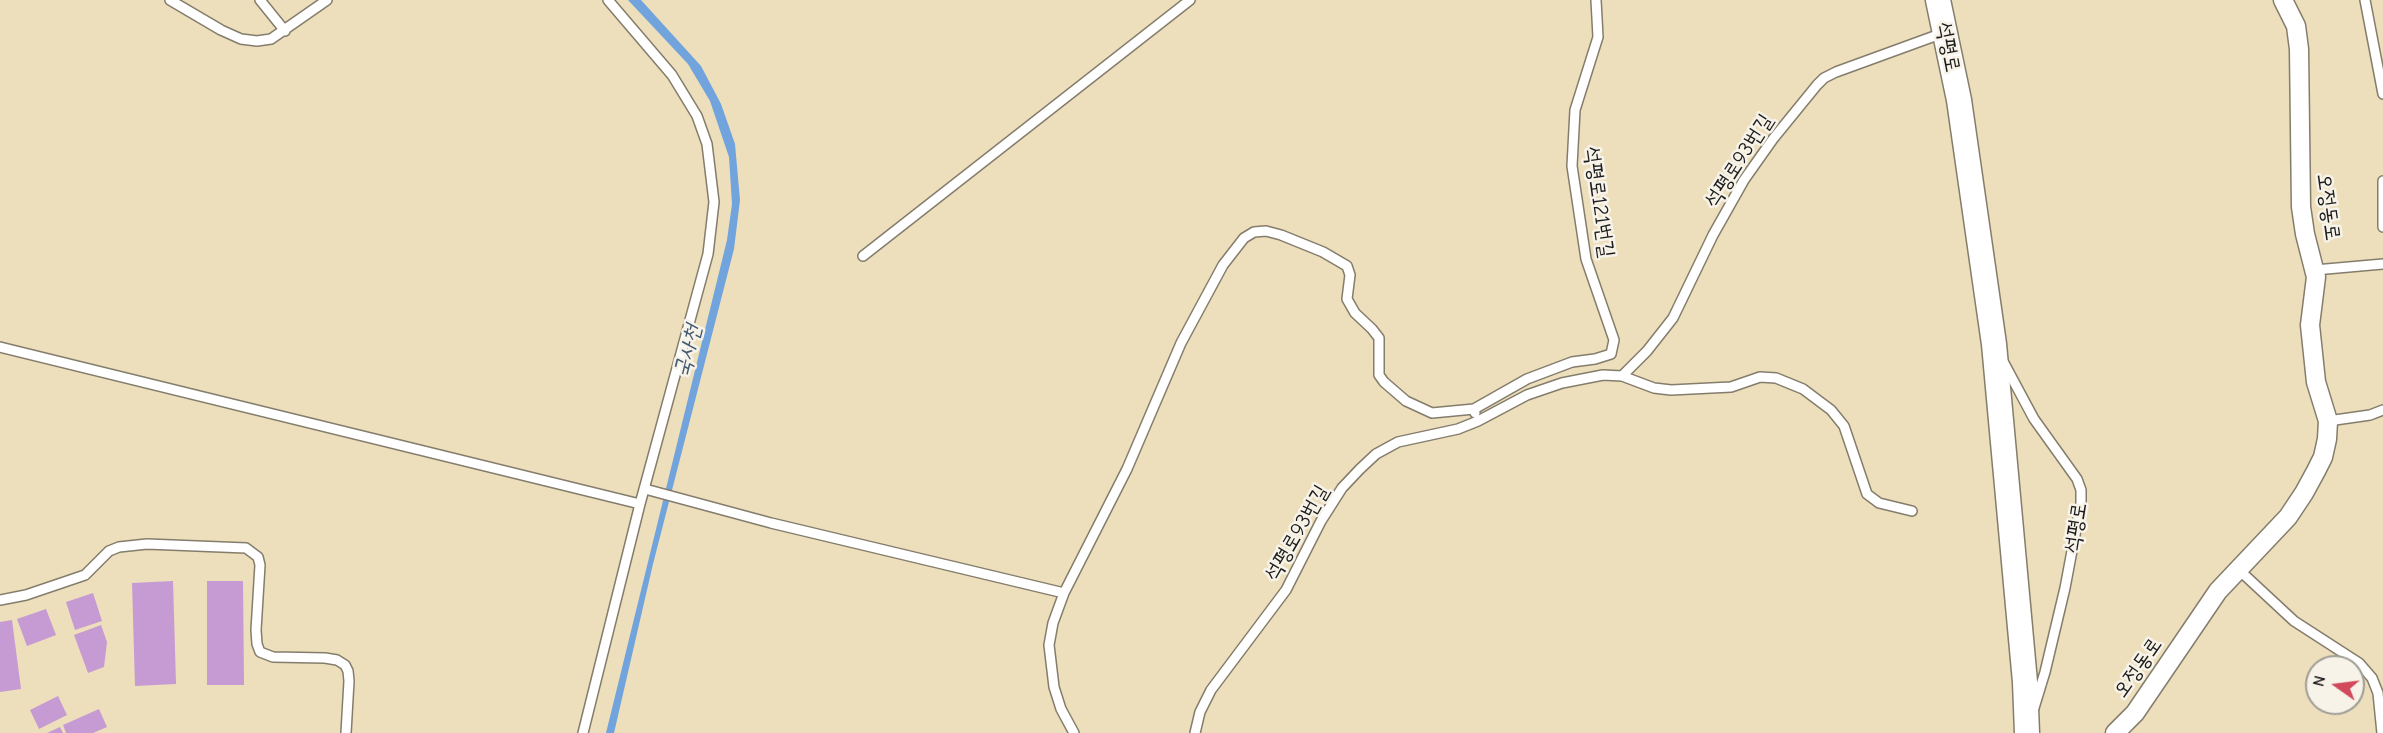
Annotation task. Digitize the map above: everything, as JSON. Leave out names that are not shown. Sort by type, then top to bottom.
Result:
[{"type":"street","name":"석평로","points":[[1938,0],[1959,100],[1994,344],[2025,682],[2027,732]]},
{"type":"street","name":"오정동로","points":[[2115,733],[2135,713],[2218,591],[2288,517],[2323,457],[2328,421],[2316,382],[2310,325],[2315,270],[2305,234],[2301,207],[2299,49],[2296,26],[2283,0]]},
{"type":"lane","points":[[170,0],[195,16],[241,39],[257,41],[271,39],[285,31],[327,0]]},
{"type":"lane","points":[[260,0],[285,31]]},
{"type":"lane","points":[[583,733],[640,504],[648,490],[712,231],[712,182],[707,144],[698,116],[686,96],[608,0]]},
{"type":"lane","points":[[863,256],[1190,0]]},
{"type":"lane","name":"석평로121번길","points":[[1595,359],[1611,354],[1614,340],[1586,259],[1572,165],[1575,110],[1598,37],[1596,0]]},
{"type":"lane","points":[[2365,0],[2383,94]]},
{"type":"lane","name":"석평로93번길","points":[[1622,376],[1647,351],[1673,318],[1713,235],[1744,180],[1773,139],[1817,85],[1824,78],[1836,72],[1945,32]]},
{"type":"lane","points":[[2383,181],[2383,226]]},
{"type":"lane","points":[[1074,733],[1061,709],[1050,664],[1051,634],[1064,593],[1117,489],[1181,343],[1233,250],[1244,238],[1254,232],[1266,231],[1281,235],[1323,252],[1347,266],[1350,275],[1347,299],[1350,306],[1379,338],[1379,375],[1394,392],[1420,409],[1432,413],[1474,409],[1527,379],[1572,362],[1595,359],[1603,375]]},
{"type":"lane","points":[[2315,270],[2383,264]]},
{"type":"lane","name":"석평로","points":[[1994,344],[2034,419],[2077,478],[2081,490],[2078,524],[2065,588],[2045,672],[2027,732]]},
{"type":"lane","points":[[0,347],[640,504]]},
{"type":"lane","name":"석평로93번길","points":[[1195,733],[1200,712],[1211,690],[1286,590],[1321,521],[1348,482],[1376,454],[1398,442],[1458,429],[1527,395],[1563,383],[1603,375],[1622,376],[1654,388],[1671,390],[1731,387],[1760,377],[1776,378],[1803,389],[1831,410],[1844,426],[1867,494],[1879,502],[1911,511]]},
{"type":"lane","points":[[1474,409],[1478,421]]},
{"type":"lane","points":[[2328,421],[2370,415],[2383,410]]},
{"type":"lane","points":[[648,490],[782,526],[1064,593]]},
{"type":"lane","points":[[0,600],[26,595],[85,575],[109,550],[118,547],[147,544],[246,548],[258,557],[260,565],[256,630],[260,652],[273,657],[325,658],[345,664],[349,681],[346,733]]},
{"type":"lane","points":[[2238,569],[2294,621],[2359,663],[2372,678],[2378,693],[2382,733]]},
{"type":"water","points":[[628,0],[641,0],[701,66],[721,104],[735,144],[740,200],[734,249],[653,564],[614,733],[606,733],[727,240],[732,204],[729,157],[710,101],[688,64]]},
{"type":"building","points":[[173,581],[176,684],[135,686],[132,583]]},
{"type":"building","points":[[207,581],[243,581],[244,685],[207,685]]},
{"type":"building","points":[[93,593],[102,621],[75,630],[66,602]]},
{"type":"building","points":[[46,609],[56,635],[27,646],[17,619]]},
{"type":"building","points":[[12,620],[21,689],[0,692],[0,622]]},
{"type":"building","points":[[101,625],[107,642],[104,667],[88,673],[74,635]]},
{"type":"building","points":[[58,696],[67,715],[39,729],[30,710]]},
{"type":"building","points":[[99,709],[107,727],[93,733],[66,733],[63,725]]},
{"type":"building","points":[[60,727],[63,733],[47,733]]},
{"type":"water label","name":"국사천","points":[[688,351]]}]
